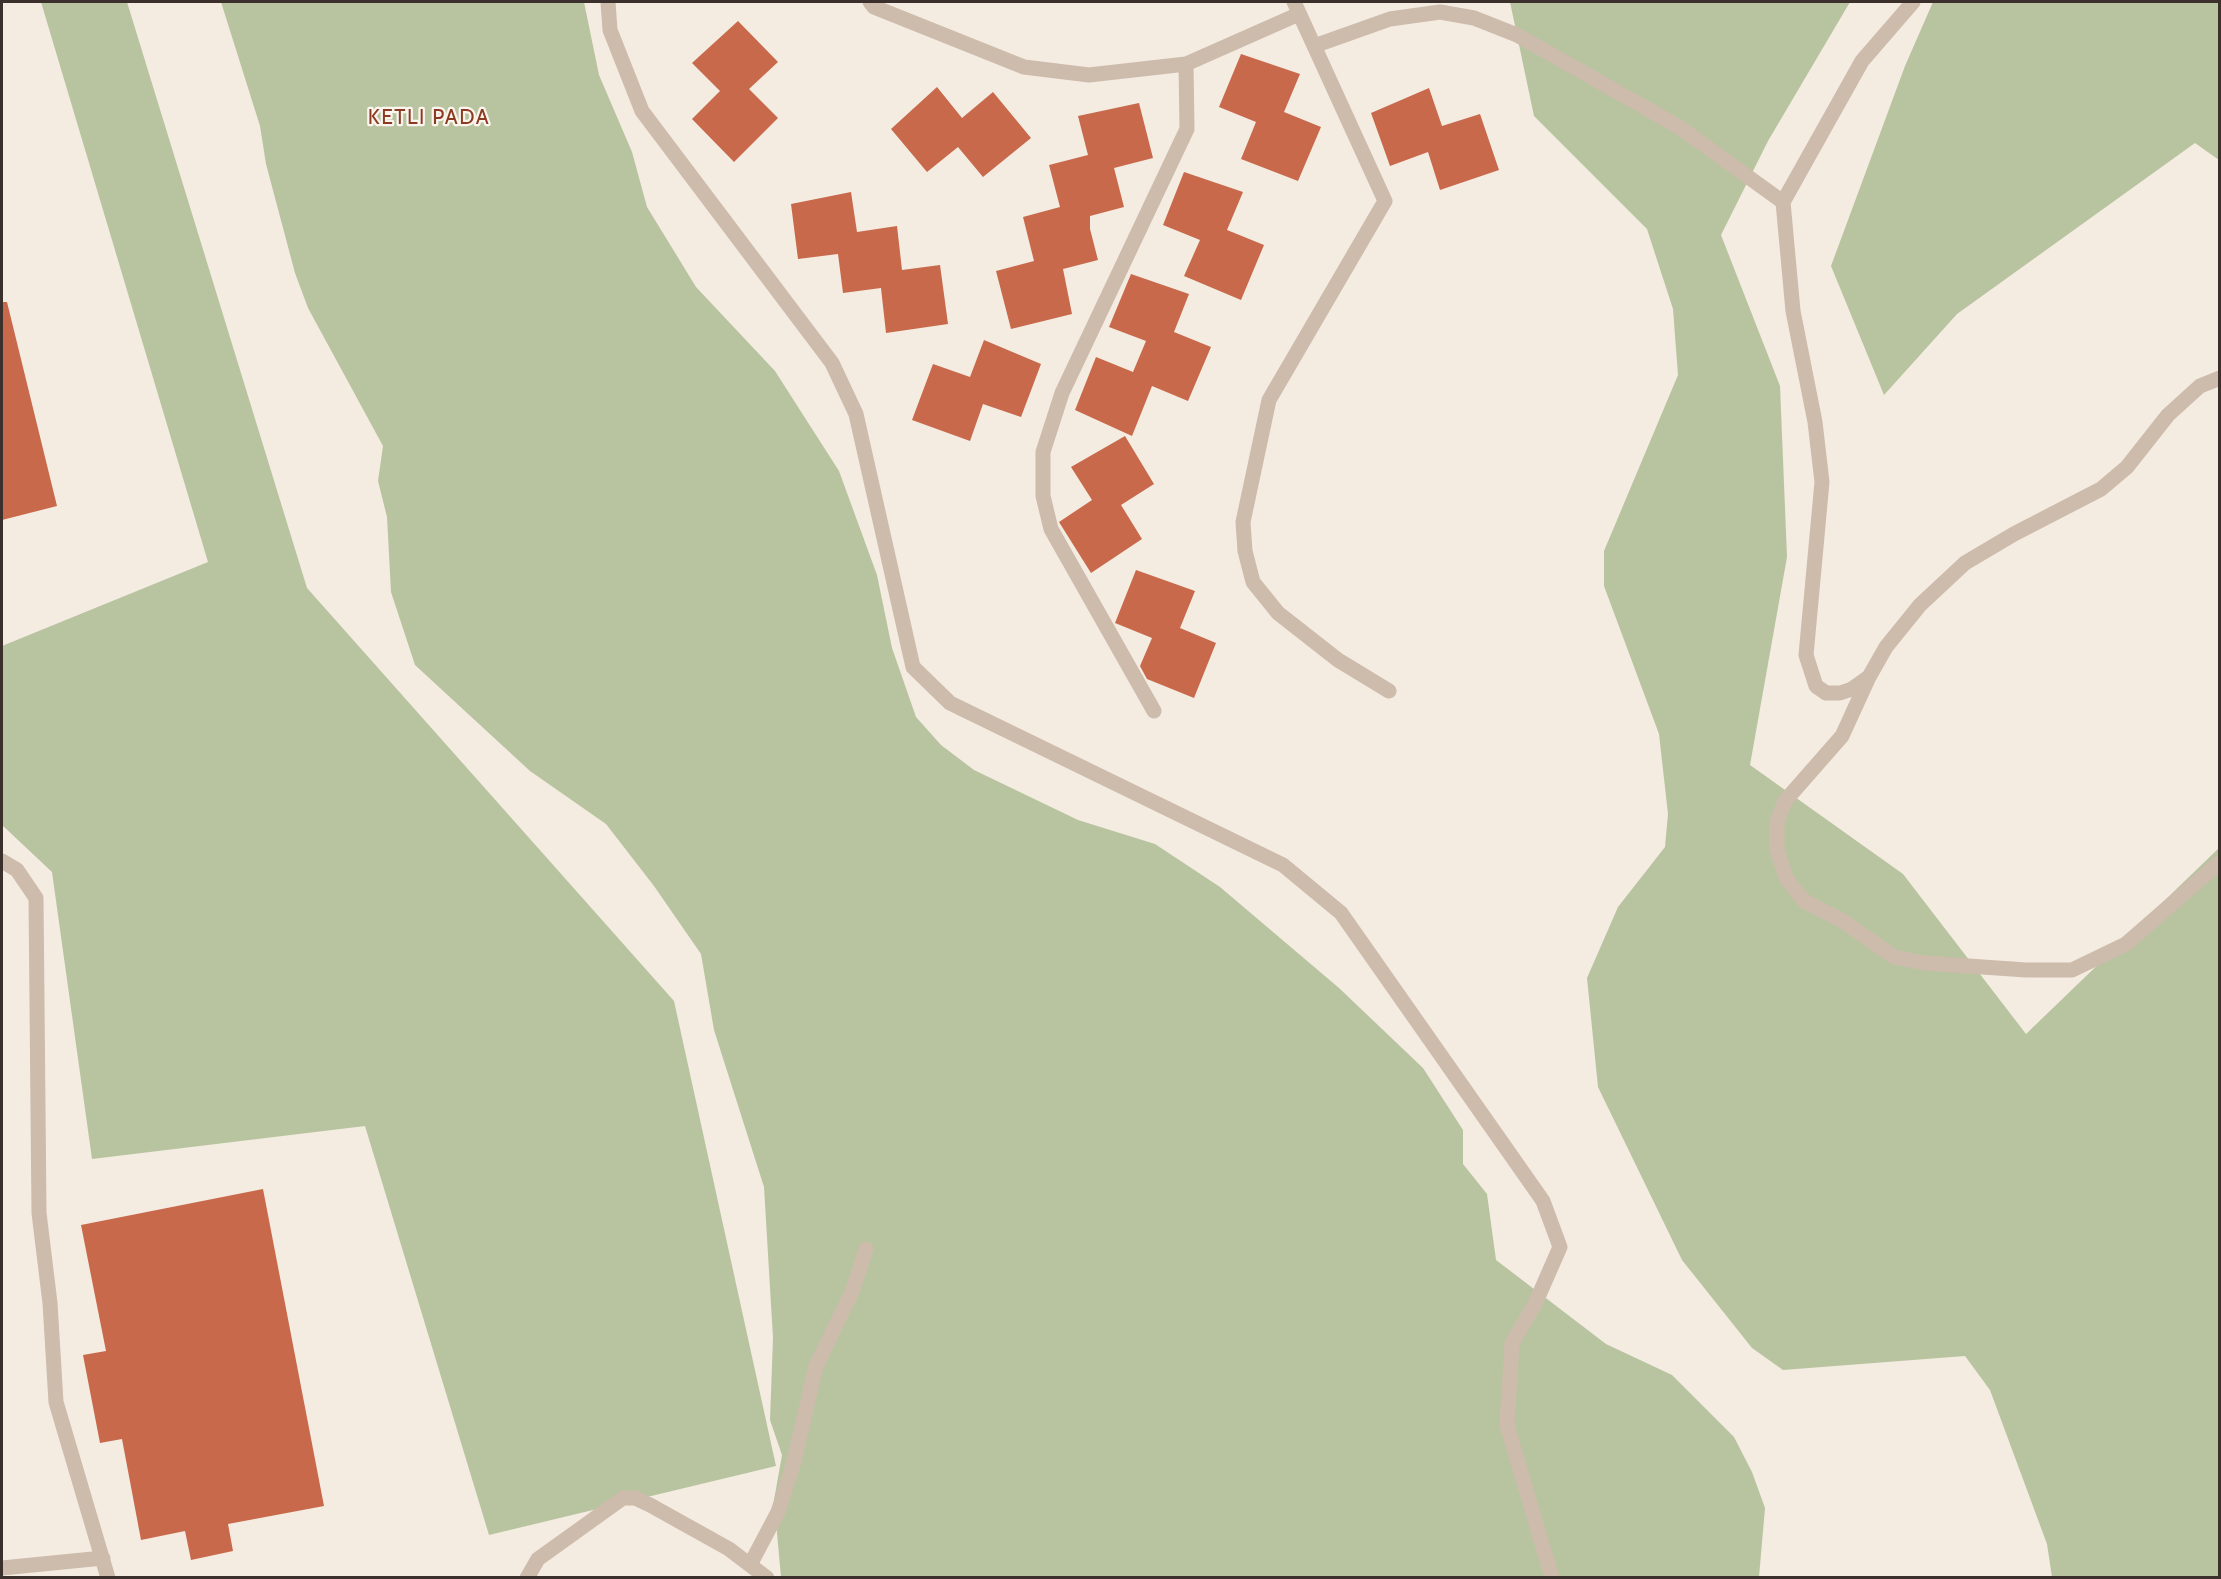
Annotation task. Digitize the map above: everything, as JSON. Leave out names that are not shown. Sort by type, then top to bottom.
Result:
[{"type":"street","points":[[608,2],[610,30],[642,111],[832,363],[856,414],[913,667],[950,703],[1283,865],[1341,913],[1543,1201],[1560,1247],[1535,1304],[1512,1343],[1507,1425],[1552,1578]]},
{"type":"street","points":[[870,2],[874,7],[1024,67],[1089,75],[1186,64],[1296,8],[1385,201],[1269,400],[1244,522],[1245,550],[1253,582],[1278,613],[1338,660],[1389,691]]},
{"type":"street","points":[[1869,677],[1852,689],[1840,693],[1826,693],[1816,686],[1806,655],[1822,482],[1815,422],[1793,311],[1783,202],[1862,61],[1913,2]]},
{"type":"street","points":[[1314,46],[1390,20],[1440,12],[1474,18],[1517,35],[1679,127],[1783,202]]},
{"type":"street","points":[[1154,711],[1052,529],[1043,496],[1043,452],[1062,393],[1187,129],[1186,64]]},
{"type":"street","points":[[2220,378],[2200,386],[2168,415],[2127,467],[2101,489],[2014,534],[1965,563],[1920,605],[1886,647],[1869,677],[1842,736],[1785,801],[1777,822],[1776,849],[1786,878],[1804,901],[1843,921],[1894,957],[1925,963],[2026,970],[2072,970],[2126,944],[2220,862]]},
{"type":"street","points":[[2,861],[17,870],[36,898],[39,1213],[50,1303],[56,1402],[104,1558],[108,1578]]},
{"type":"street","points":[[750,1563],[778,1512],[793,1465],[816,1366],[852,1292],[866,1249]]},
{"type":"street","points":[[527,1578],[538,1559],[623,1498],[635,1498],[650,1504],[750,1563],[767,1578]]},
{"type":"street","points":[[2,1568],[104,1558]]},
{"type":"green space","points":[[41,2],[127,2],[307,588],[674,1001],[776,1466],[489,1535],[365,1126],[92,1159],[52,872],[2,825],[2,646],[208,562]]},
{"type":"green space","points":[[221,2],[584,2],[599,75],[632,152],[647,207],[696,287],[775,371],[839,471],[877,575],[892,648],[916,717],[941,745],[974,770],[1078,820],[1155,844],[1220,887],[1339,988],[1423,1068],[1463,1130],[1463,1164],[1487,1194],[1496,1260],[1606,1344],[1672,1375],[1734,1437],[1752,1472],[1765,1508],[1759,1577],[781,1577],[774,1500],[782,1455],[770,1420],[773,1338],[764,1187],[714,1030],[701,954],[654,886],[606,824],[530,771],[415,665],[391,592],[387,517],[378,481],[383,446],[308,308],[295,273],[266,164],[260,126]]},
{"type":"green space","points":[[1510,2],[1850,2],[1768,141],[1721,235],[1780,386],[1787,557],[1750,765],[1903,874],[2026,1034],[2219,848],[2219,1577],[2052,1577],[2047,1544],[1990,1390],[1965,1356],[1783,1370],[1752,1348],[1682,1260],[1598,1087],[1587,978],[1618,907],[1665,847],[1668,814],[1659,734],[1604,586],[1604,551],[1678,375],[1673,309],[1647,229],[1534,116]]},
{"type":"green space","points":[[1933,2],[2219,2],[2219,160],[2195,143],[1957,314],[1884,395],[1831,266],[1905,66]]},
{"type":"building","points":[[738,21],[778,62],[749,89],[778,118],[734,162],[692,119],[720,91],[692,63]]},
{"type":"building","points":[[1241,54],[1300,74],[1284,112],[1321,127],[1298,181],[1241,159],[1256,122],[1219,107]]},
{"type":"building","points":[[937,87],[962,118],[993,92],[1031,138],[983,177],[958,147],[927,172],[891,129]]},
{"type":"building","points":[[1429,88],[1442,126],[1480,114],[1499,170],[1440,190],[1428,152],[1390,166],[1371,113]]},
{"type":"building","points":[[1139,103],[1153,158],[1114,168],[1124,207],[1090,216],[1090,229],[1098,260],[1063,269],[1072,314],[1011,329],[996,271],[1034,261],[1023,217],[1060,207],[1049,165],[1088,155],[1078,116]]},
{"type":"building","points":[[1184,172],[1243,192],[1227,230],[1264,245],[1241,300],[1184,276],[1200,240],[1163,225]]},
{"type":"building","points":[[851,192],[857,232],[897,226],[902,270],[940,265],[948,324],[886,333],[881,288],[843,293],[838,254],[798,259],[791,204]]},
{"type":"building","points":[[1131,274],[1189,294],[1174,332],[1211,347],[1188,401],[1152,386],[1132,436],[1075,410],[1096,357],[1133,372],[1146,341],[1109,327]]},
{"type":"building","points":[[2,302],[7,302],[57,506],[2,520]]},
{"type":"building","points":[[984,340],[1041,364],[1021,417],[983,404],[970,441],[912,420],[933,364],[970,377]]},
{"type":"building","points":[[1125,436],[1154,484],[1121,505],[1142,539],[1091,573],[1059,522],[1092,500],[1071,467]]},
{"type":"building","points":[[1136,570],[1195,591],[1180,628],[1216,643],[1194,698],[1147,679],[1140,666],[1152,638],[1115,623]]},
{"type":"building","points":[[263,1189],[324,1506],[228,1524],[233,1551],[191,1560],[185,1531],[141,1540],[122,1439],[100,1443],[83,1355],[106,1351],[81,1225]]},
{"type":"district","name":"KETLI PADA","points":[[429,118]]}]
